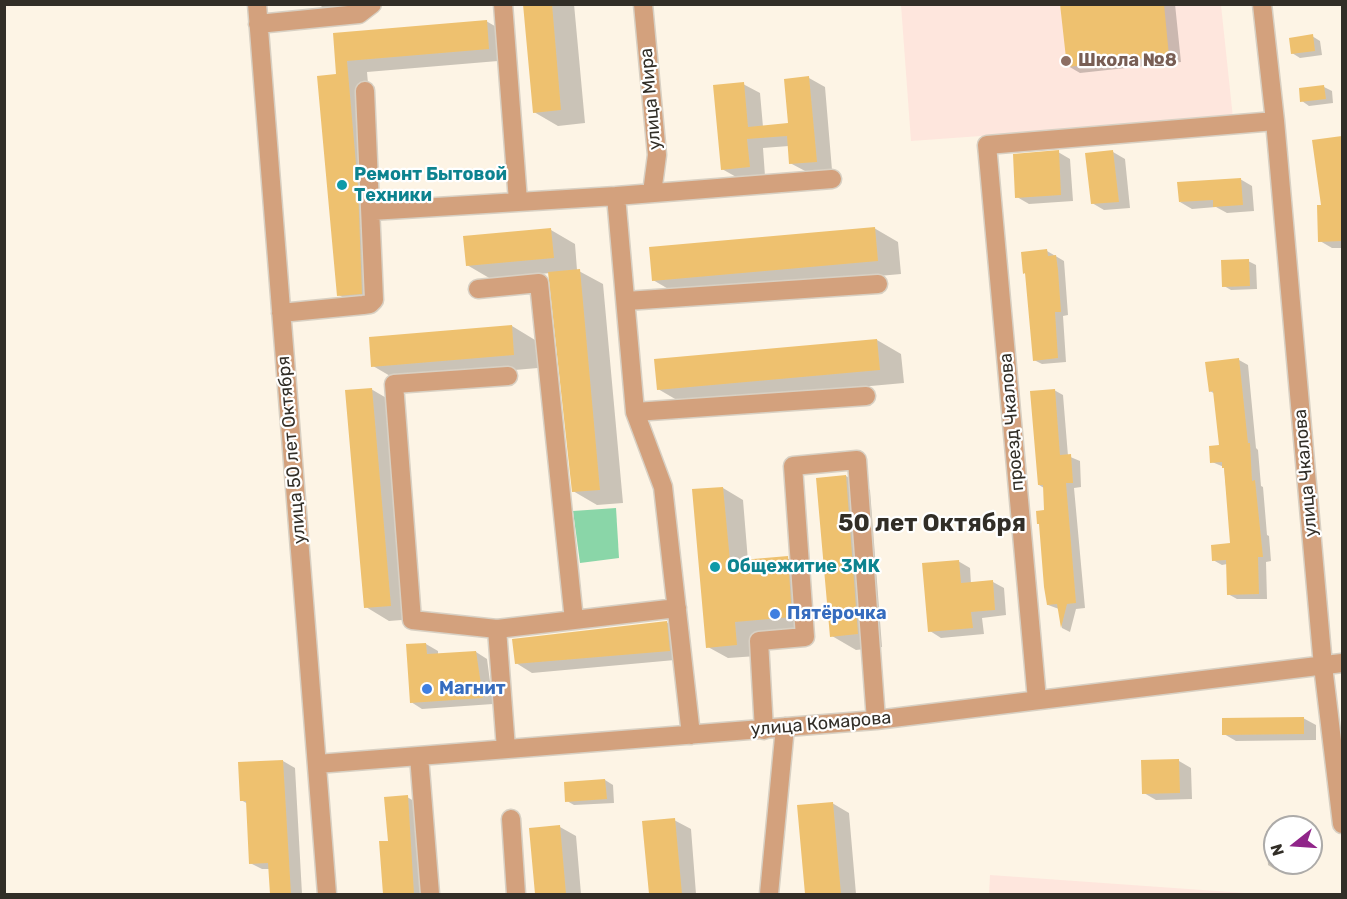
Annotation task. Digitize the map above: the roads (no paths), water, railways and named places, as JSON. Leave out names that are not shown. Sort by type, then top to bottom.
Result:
[{"type":"street","name":"улица 50 лет Октября","points":[[256,4],[327,894]]},
{"type":"street","points":[[258,24],[359,14],[372,4]]},
{"type":"street","points":[[503,4],[518,201]]},
{"type":"street","name":"улица Мира","points":[[643,4],[657,155],[652,193]]},
{"type":"street","name":"улица Чкалова","points":[[1262,4],[1275,120],[1323,666],[1342,824]]},
{"type":"street","points":[[281,313],[363,305],[370,304],[374,300],[365,91]]},
{"type":"street","name":"проезд Чкалова","points":[[1037,700],[987,145],[1275,120]]},
{"type":"street","points":[[371,211],[616,196],[831,179]]},
{"type":"street","points":[[616,196],[635,412],[663,487],[691,735]]},
{"type":"street","points":[[478,290],[540,283],[574,620]]},
{"type":"street","points":[[626,301],[878,284]]},
{"type":"street","points":[[508,376],[394,384],[412,620],[497,629],[676,608]]},
{"type":"street","points":[[635,412],[866,396]]},
{"type":"street","points":[[764,730],[759,641],[806,637],[793,466],[857,460],[876,720]]},
{"type":"street","points":[[497,629],[506,749]]},
{"type":"street","name":"улица Комарова","points":[[317,764],[876,720],[1342,663]]},
{"type":"street","points":[[769,894],[785,728]]},
{"type":"street","points":[[419,756],[430,894]]},
{"type":"street","points":[[511,819],[516,894]]},
{"type":"place","name":"Школа №8","points":[[1066,61]]},
{"type":"place","name":"Ремонт Бытовой Техники","points":[[342,185]]},
{"type":"place","name":"Общежитие 3МК","points":[[715,567]]},
{"type":"place","name":"Пятёрочка","points":[[775,614]]},
{"type":"place","name":"Магнит","points":[[427,689]]},
{"type":"district","name":"50 лет Октября","points":[[932,524]]}]
